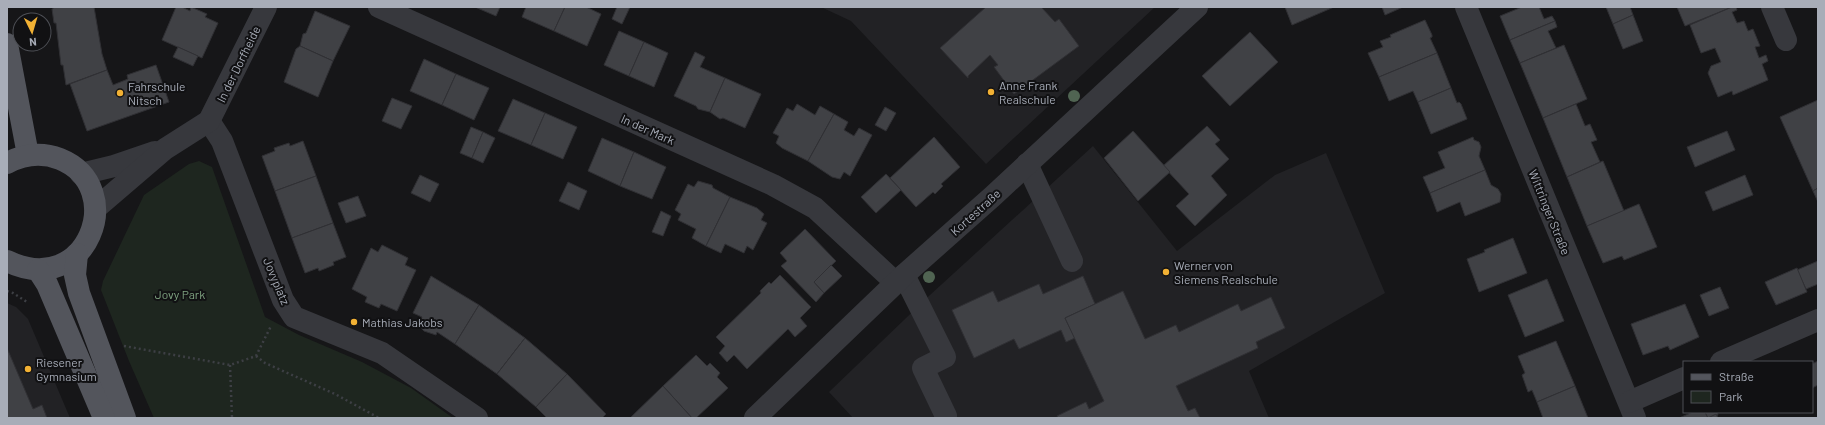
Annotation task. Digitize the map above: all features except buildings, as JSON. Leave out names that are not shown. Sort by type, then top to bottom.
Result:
[{"type":"main road","points":[[7,44],[28,155]]},
{"type":"main road","points":[[7,163],[28,155],[41,154],[66,162],[81,174],[91,190],[95,209],[95,220],[89,238],[77,254],[60,265],[38,270],[22,268],[7,261]]},
{"type":"main road","points":[[77,254],[75,275],[78,293],[126,418]]},
{"type":"main road","points":[[38,270],[47,284],[104,418]]},
{"type":"street","name":"In der Dorfheide","points":[[209,121],[266,7]]},
{"type":"street","name":"In der Mark","points":[[379,7],[773,185],[814,208],[900,279]]},
{"type":"street","name":"Kortestraße","points":[[755,418],[900,279],[1197,7]]},
{"type":"street","name":"Wittringer Straße","points":[[1466,7],[1632,410]]},
{"type":"street","points":[[1772,7],[1786,40]]},
{"type":"street","points":[[95,209],[166,148],[209,121]]},
{"type":"street","name":"Jovyplatz","points":[[209,121],[222,141],[283,300],[294,317],[382,353],[476,418]]},
{"type":"street","points":[[81,174],[114,166],[166,148]]},
{"type":"street","points":[[1027,164],[1072,261]]},
{"type":"street","points":[[900,279],[945,357],[923,368],[946,416]]},
{"type":"street","points":[[1723,361],[1818,320]]},
{"type":"street","points":[[1632,410],[1683,379]]},
{"type":"path","points":[[7,291],[18,296],[30,306]]},
{"type":"path","points":[[120,346],[230,364],[256,356],[265,363],[335,394],[379,418]]},
{"type":"path","points":[[230,364],[232,418]]},
{"type":"shaded area","name":"Anne Frank Realschule","points":[[821,7],[1155,7],[986,164],[851,21]]},
{"type":"shaded area","name":"Werner von Siemens Realschule","points":[[1093,146],[1177,251],[1275,175],[1326,153],[1385,293],[1249,371],[1269,418],[853,418],[829,392],[930,295]]},
{"type":"shaded area","name":"Riesener Gymnasium","points":[[7,303],[16,307],[28,319],[70,418],[7,418]]},
{"type":"green space","name":"Jovy Park","points":[[199,161],[212,167],[265,317],[299,335],[362,362],[411,388],[453,418],[154,418],[129,361],[101,290],[103,281],[144,195],[189,164]]},
{"type":"place","name":"Anne Frank Realschule","points":[[991,92]]},
{"type":"place","name":"Fahrschule Nitsch","points":[[120,93]]},
{"type":"place","name":"Werner von Siemens Realschule","points":[[1166,272]]},
{"type":"place","name":"Mathias Jakobs","points":[[354,322]]},
{"type":"place","name":"Riesener Gymnasium","points":[[28,369]]}]
